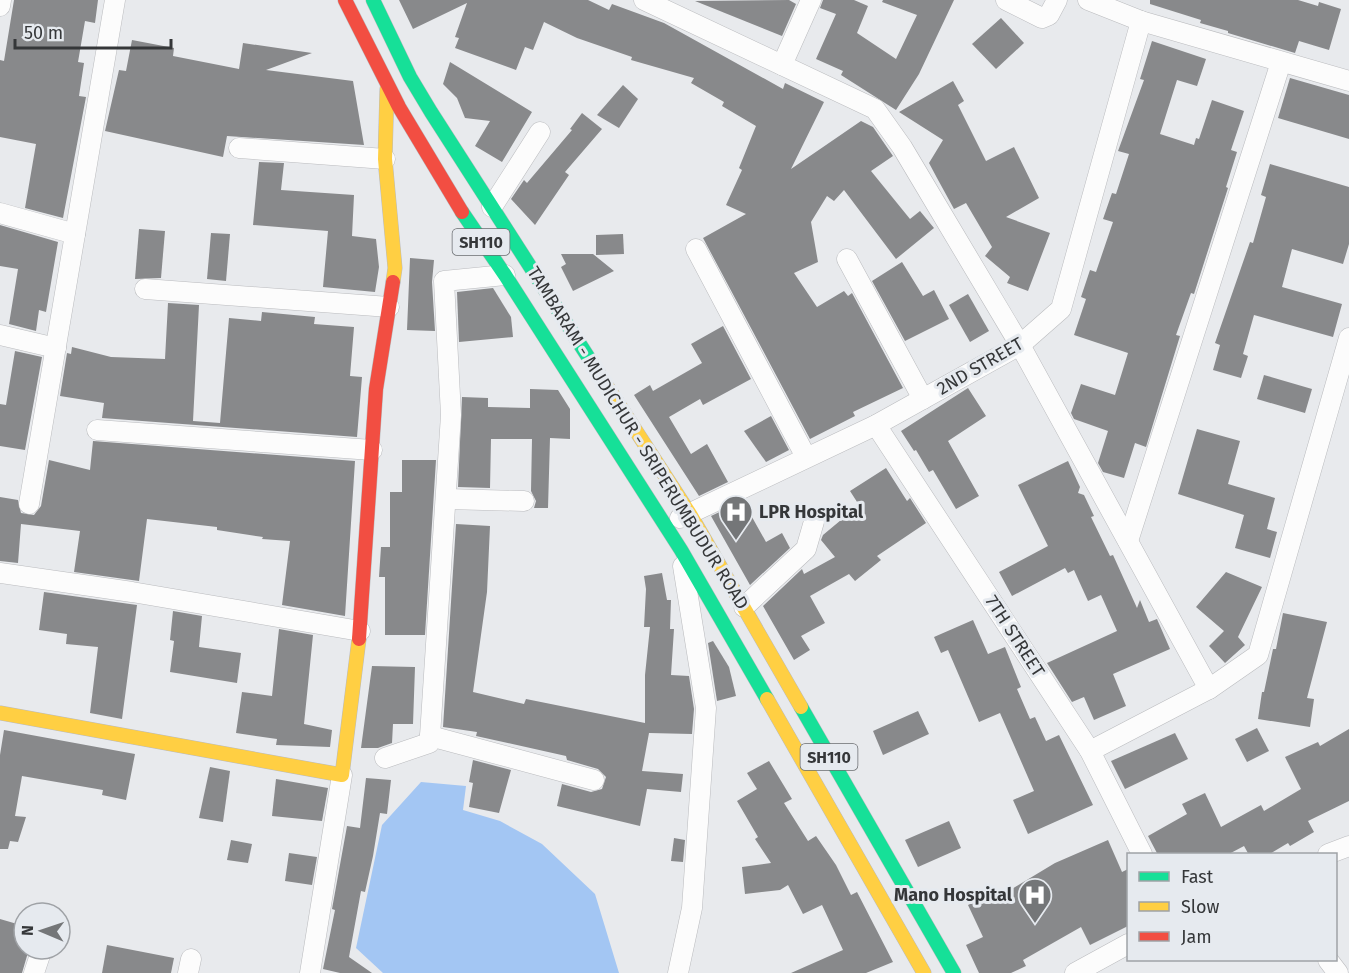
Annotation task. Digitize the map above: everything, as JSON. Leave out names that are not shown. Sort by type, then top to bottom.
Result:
[{"type":"main road","name":"TAMBARAM - MUDICHUR - SRIPERUMBUDUR ROAD","points":[[345,0],[387,89],[475,234],[506,275],[681,550],[924,973]]},
{"type":"main road","name":"TAMBARAM - MUDICHUR - SRIPERUMBUDUR ROAD","points":[[373,0],[410,77],[690,514],[954,973]]},
{"type":"main road","points":[[0,713],[342,775],[360,631],[376,389],[394,268],[385,159],[387,89]]},
{"type":"street","points":[[0,6],[1,0]]},
{"type":"street","points":[[29,504],[116,0]]},
{"type":"street","points":[[644,0],[875,109],[902,147],[1020,345],[1209,690]]},
{"type":"street","points":[[782,65],[811,0]]},
{"type":"street","points":[[1006,0],[1042,18],[1054,8],[1057,0]]},
{"type":"street","points":[[1088,0],[1142,21],[1349,81]]},
{"type":"street","name":"2ND STREET","points":[[664,523],[690,514],[876,425],[1020,345],[1061,309],[1142,21]]},
{"type":"street","points":[[1128,541],[1281,62]]},
{"type":"street","points":[[492,207],[540,132]]},
{"type":"street","points":[[239,148],[385,159]]},
{"type":"street","points":[[0,213],[75,234]]},
{"type":"street","points":[[696,249],[806,457]]},
{"type":"street","points":[[848,259],[922,399]]},
{"type":"street","points":[[385,758],[429,743],[430,736],[451,415],[444,281],[506,275]]},
{"type":"street","points":[[145,289],[389,307]]},
{"type":"street","points":[[0,335],[56,348]]},
{"type":"street","points":[[1090,751],[1209,690],[1258,655],[1349,338]]},
{"type":"street","name":"7TH STREET","points":[[876,425],[1090,751],[1141,853]]},
{"type":"street","points":[[97,430],[372,450]]},
{"type":"street","points":[[447,499],[524,501]]},
{"type":"street","points":[[744,607],[806,549],[815,518]]},
{"type":"street","points":[[678,973],[692,908],[706,708],[681,550]]},
{"type":"street","points":[[0,573],[132,592],[360,631]]},
{"type":"street","points":[[430,736],[594,780]]},
{"type":"street","points":[[310,973],[342,775]]},
{"type":"street","points":[[1333,853],[1349,846]]},
{"type":"street","points":[[1076,973],[1127,945]]},
{"type":"street","points":[[1329,961],[1338,973]]},
{"type":"water","points":[[421,782],[466,786],[463,810],[500,821],[542,844],[595,894],[619,973],[383,973],[356,948],[382,825]]},
{"type":"building","points":[[14,0],[98,0],[95,23],[85,21],[78,62],[84,63],[79,96],[86,97],[63,218],[25,208],[36,144],[0,137],[0,60],[4,61]]},
{"type":"building","points":[[399,0],[588,0],[609,10],[612,4],[664,23],[783,89],[785,83],[824,102],[791,169],[861,121],[873,127],[893,156],[871,171],[910,219],[920,211],[934,228],[896,259],[844,190],[834,201],[827,196],[811,222],[818,262],[794,273],[817,307],[844,291],[848,296],[852,293],[903,388],[853,412],[855,416],[810,439],[703,238],[746,214],[726,205],[742,170],[739,168],[756,126],[722,106],[724,102],[691,83],[694,78],[631,60],[632,57],[577,38],[544,22],[533,50],[525,47],[516,70],[455,48],[459,38],[455,37],[467,3],[413,29]]},
{"type":"building","points":[[789,0],[796,4],[782,36],[695,1]]},
{"type":"building","points":[[823,0],[854,0],[868,6],[857,33],[896,59],[917,15],[882,2],[883,0],[954,0],[919,74],[896,110],[841,75],[843,71],[816,59],[836,14],[820,8]]},
{"type":"building","points":[[1150,0],[1298,0],[1318,6],[1319,2],[1341,9],[1329,50],[1299,41],[1295,53],[1200,23],[1201,20],[1150,4]]},
{"type":"building","points":[[1001,18],[1024,43],[996,69],[972,44]]},
{"type":"building","points":[[132,40],[174,48],[173,56],[239,69],[243,43],[312,53],[266,70],[353,81],[364,145],[227,136],[223,157],[105,131],[119,70],[126,71]]},
{"type":"building","points":[[1152,41],[1206,59],[1197,86],[1177,80],[1160,134],[1194,145],[1196,138],[1199,139],[1212,100],[1244,111],[1231,150],[1237,152],[1226,187],[1228,188],[1194,294],[1191,293],[1176,335],[1180,336],[1146,447],[1135,443],[1124,478],[1103,472],[1098,463],[1108,431],[1074,419],[1071,413],[1081,384],[1115,395],[1128,353],[1074,335],[1086,299],[1081,297],[1090,270],[1096,272],[1113,222],[1103,219],[1112,193],[1116,194],[1129,154],[1118,151],[1144,80],[1140,79]]},
{"type":"building","points":[[450,62],[532,112],[502,162],[475,146],[490,121],[465,118],[457,98],[443,84]]},
{"type":"building","points":[[1290,78],[1349,95],[1349,139],[1278,118]]},
{"type":"building","points":[[953,81],[964,101],[958,105],[986,161],[1014,147],[1039,198],[1006,217],[1050,233],[1028,291],[1007,283],[1010,277],[985,256],[992,247],[966,203],[954,209],[929,163],[943,140],[899,112]]},
{"type":"building","points":[[623,85],[638,99],[619,128],[597,115]]},
{"type":"building","points":[[582,113],[602,129],[565,172],[569,175],[535,225],[511,199],[524,180],[527,183],[572,130],[570,129]]},
{"type":"building","points":[[259,162],[284,163],[281,190],[354,195],[352,236],[376,239],[379,267],[375,292],[323,287],[328,231],[253,225]]},
{"type":"building","points":[[1270,164],[1349,187],[1349,244],[1343,264],[1292,249],[1282,287],[1342,304],[1333,337],[1254,315],[1243,354],[1248,356],[1241,378],[1213,370],[1220,345],[1215,343],[1250,242],[1253,243],[1266,197],[1261,195]]},
{"type":"building","points":[[0,225],[58,242],[46,312],[39,310],[36,331],[9,324],[18,269],[0,266]]},
{"type":"building","points":[[139,229],[165,231],[161,278],[135,279]]},
{"type":"building","points":[[211,233],[230,234],[226,281],[207,279]]},
{"type":"building","points":[[623,234],[624,254],[596,255],[596,235]]},
{"type":"building","points":[[561,254],[593,254],[614,271],[573,291],[561,267],[566,264]]},
{"type":"building","points":[[410,258],[434,260],[432,282],[435,331],[407,330]]},
{"type":"building","points":[[902,262],[923,296],[934,290],[949,319],[905,341],[872,281]]},
{"type":"building","points":[[493,288],[511,317],[513,337],[459,342],[457,292]]},
{"type":"building","points":[[968,294],[989,331],[970,342],[949,305]]},
{"type":"building","points":[[168,303],[199,305],[193,421],[220,423],[229,318],[261,321],[262,312],[315,317],[314,324],[354,327],[350,376],[362,377],[357,437],[102,418],[104,403],[60,396],[67,353],[71,354],[72,347],[111,357],[165,359]]},
{"type":"building","points":[[723,326],[751,379],[703,405],[700,399],[669,417],[691,454],[707,444],[728,482],[699,496],[634,395],[650,385],[653,391],[702,363],[691,344]]},
{"type":"building","points":[[15,351],[42,357],[25,450],[0,446],[0,404],[6,405]]},
{"type":"building","points":[[1264,375],[1312,389],[1305,413],[1257,399]]},
{"type":"building","points":[[968,388],[986,416],[948,441],[979,496],[956,509],[933,470],[929,472],[901,431]]},
{"type":"building","points":[[530,389],[558,390],[570,409],[570,439],[550,438],[548,508],[534,508],[536,501],[531,491],[532,439],[491,439],[490,488],[458,487],[462,397],[488,398],[488,407],[530,408]]},
{"type":"building","points":[[771,416],[789,450],[766,462],[744,431]]},
{"type":"building","points":[[1197,429],[1240,441],[1228,484],[1275,498],[1267,529],[1277,532],[1270,558],[1235,548],[1244,515],[1178,494]]},
{"type":"building","points":[[93,441],[355,461],[345,616],[282,605],[290,541],[262,539],[263,537],[217,530],[217,527],[147,519],[139,581],[74,572],[80,531],[21,524],[18,563],[0,561],[0,497],[18,500],[21,513],[34,515],[41,506],[49,460],[90,470]]},
{"type":"building","points":[[402,460],[436,460],[425,635],[385,635],[385,577],[379,577],[381,547],[390,547],[390,492],[402,492]]},
{"type":"building","points":[[1068,461],[1080,487],[1078,493],[1084,495],[1094,516],[1091,517],[1110,556],[1113,555],[1137,608],[1140,600],[1149,622],[1157,619],[1170,649],[1113,674],[1126,706],[1094,720],[1084,697],[1072,702],[1047,663],[1117,631],[1101,595],[1088,601],[1074,570],[1068,573],[1065,568],[1012,596],[999,572],[1048,546],[1018,485]]},
{"type":"building","points":[[886,468],[907,501],[910,498],[926,523],[877,556],[881,560],[855,581],[849,574],[810,596],[825,623],[801,636],[810,650],[794,660],[763,606],[802,569],[804,574],[835,557],[821,540],[823,535],[859,505],[850,491]]},
{"type":"building","points":[[743,501],[766,542],[782,533],[790,548],[750,585],[711,516]]},
{"type":"building","points":[[456,524],[490,526],[487,592],[473,692],[524,704],[526,699],[645,723],[645,675],[650,627],[644,627],[646,589],[644,576],[662,573],[667,600],[671,600],[670,629],[674,629],[671,675],[689,676],[694,709],[692,734],[649,733],[642,771],[683,774],[681,792],[647,789],[640,826],[557,806],[562,784],[591,792],[602,789],[606,777],[598,769],[567,760],[566,756],[476,736],[477,732],[443,727]]},
{"type":"building","points":[[1226,572],[1262,587],[1238,637],[1245,645],[1225,663],[1209,646],[1224,631],[1196,607]]},
{"type":"building","points":[[44,592],[137,605],[122,719],[90,713],[98,647],[66,644],[67,634],[39,630]]},
{"type":"building","points":[[173,611],[202,616],[199,647],[241,653],[237,683],[170,672],[174,641],[170,640]]},
{"type":"building","points":[[1283,613],[1327,622],[1307,698],[1314,699],[1310,727],[1258,719],[1262,692],[1264,692],[1273,649],[1276,649]]},
{"type":"building","points":[[973,620],[988,654],[1005,647],[1021,687],[1017,689],[1030,719],[1035,717],[1046,741],[1059,735],[1093,805],[1028,834],[1013,800],[1034,791],[1000,713],[979,722],[948,650],[941,653],[934,637]]},
{"type":"building","points":[[279,629],[313,635],[304,724],[332,730],[330,747],[276,745],[277,739],[236,733],[242,692],[272,696]]},
{"type":"building","points":[[713,641],[729,667],[736,696],[717,701],[708,643]]},
{"type":"building","points":[[372,666],[415,667],[413,724],[393,724],[392,743],[378,748],[361,748]]},
{"type":"building","points":[[918,711],[929,734],[883,755],[873,731]]},
{"type":"building","points":[[1257,728],[1269,751],[1247,762],[1235,739]]},
{"type":"building","points":[[1349,729],[1349,801],[1308,821],[1314,832],[1290,846],[1288,843],[1271,853],[1248,853],[1244,846],[1231,853],[1157,853],[1148,836],[1187,814],[1182,804],[1205,793],[1221,827],[1261,805],[1264,811],[1301,789],[1285,757],[1318,742],[1320,746]]},
{"type":"building","points":[[4,730],[135,754],[126,800],[102,795],[103,790],[22,776],[15,816],[26,817],[18,842],[10,841],[8,849],[0,849],[0,755]]},
{"type":"building","points":[[1175,733],[1188,759],[1125,789],[1111,761]]},
{"type":"building","points":[[473,760],[511,770],[499,813],[469,807],[473,783],[469,782]]},
{"type":"building","points":[[769,761],[792,799],[784,803],[808,841],[816,836],[836,865],[851,895],[857,892],[893,962],[866,973],[791,973],[843,950],[822,905],[803,914],[788,885],[780,890],[745,894],[742,867],[771,863],[755,839],[758,837],[737,801],[757,789],[747,773]]},
{"type":"building","points":[[210,767],[230,771],[223,822],[199,818]]},
{"type":"building","points":[[366,778],[391,780],[387,814],[380,813],[373,856],[365,892],[361,891],[349,957],[372,973],[340,973],[323,969],[335,910],[332,909],[347,826],[360,828]]},
{"type":"building","points":[[276,779],[328,788],[322,821],[272,816]]},
{"type":"building","points":[[949,821],[961,848],[918,867],[905,840]]},
{"type":"building","points":[[674,838],[685,840],[683,862],[671,861]]},
{"type":"building","points":[[231,840],[252,844],[248,863],[227,860]]},
{"type":"building","points":[[1108,840],[1122,872],[1127,870],[1127,926],[1090,945],[1081,927],[1023,960],[1026,966],[1011,973],[979,973],[966,945],[983,937],[968,905],[989,895],[992,901],[1055,863]]},
{"type":"building","points":[[289,853],[317,857],[312,885],[285,881]]},
{"type":"building","points":[[0,919],[12,922],[12,961],[26,961],[22,973],[0,973]]},
{"type":"building","points":[[107,945],[174,958],[171,973],[102,973]]},
{"type":"traffic: fast","points":[[373,0],[410,77],[431,112],[599,374]]},
{"type":"traffic: fast","points":[[462,212],[505,275],[681,550],[767,699]]},
{"type":"traffic: fast","points":[[801,707],[954,973]]},
{"type":"traffic: slow","points":[[387,89],[385,159],[395,268],[393,282]]},
{"type":"traffic: slow","points":[[599,374],[690,514],[801,707]]},
{"type":"traffic: slow","points":[[0,713],[342,775],[359,639]]},
{"type":"traffic: slow","points":[[767,699],[924,973]]},
{"type":"traffic: jam","points":[[345,0],[399,107],[462,212]]},
{"type":"traffic: jam","points":[[359,639],[376,389],[393,282]]},
{"type":"place","name":"LPR Hospital","points":[[736,541]]},
{"type":"place","name":"Mano Hospital","points":[[1035,924]]}]
